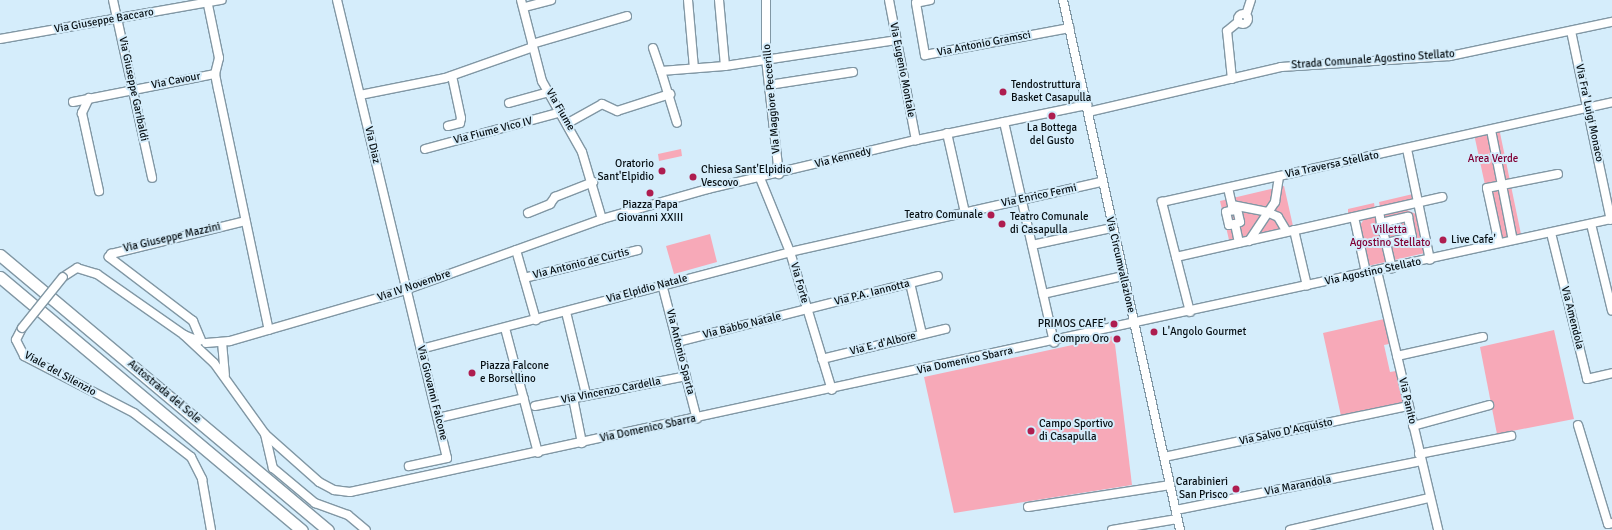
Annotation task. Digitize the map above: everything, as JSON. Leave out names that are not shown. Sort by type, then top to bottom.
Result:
[{"type":"highway","name":"Autostrada del Sole","points":[[0,255],[328,530]]},
{"type":"highway","name":"Autostrada del Sole","points":[[0,278],[302,530]]},
{"type":"street","name":"Via Giuseppe Garibaldi","points":[[114,0],[152,178]]},
{"type":"street","name":"Via Giuseppe Baccaro","points":[[0,39],[118,19],[208,1],[222,0]]},
{"type":"street","name":"Via Diaz","points":[[338,0],[405,290]]},
{"type":"street","points":[[523,4],[551,0]]},
{"type":"street","points":[[688,0],[694,68]]},
{"type":"street","points":[[719,0],[725,66]]},
{"type":"street","name":"Via Maggiore Peccerillo","points":[[766,0],[766,59],[779,174]]},
{"type":"street","name":"Via Eugenio Montale","points":[[889,0],[916,140]]},
{"type":"street","name":"Via Antonio Gramsci","points":[[930,0],[916,3],[925,55],[1069,28]]},
{"type":"street","name":"Via Circumvallazione","points":[[1063,0],[1087,109],[1101,182],[1180,530]]},
{"type":"street","points":[[1232,79],[1227,31],[1238,22],[1246,23],[1246,15],[1251,0]]},
{"type":"street","points":[[208,1],[219,58],[215,74],[269,330]]},
{"type":"street","name":"Via Fiume","points":[[523,4],[533,46],[549,92],[568,123],[593,182],[602,219]]},
{"type":"street","points":[[360,95],[452,76],[533,46],[627,16]]},
{"type":"street","name":"Strada Comunale Agostino Stellato","points":[[1087,109],[1313,62],[1450,56],[1612,22]]},
{"type":"street","name":"Via Fra' Luigi Monaco","points":[[1571,31],[1612,219]]},
{"type":"street","points":[[661,71],[725,66],[896,40]]},
{"type":"street","points":[[653,48],[670,94],[677,122]]},
{"type":"street","points":[[769,84],[853,72]]},
{"type":"street","name":"Via Cavour","points":[[73,102],[215,74]]},
{"type":"street","points":[[448,126],[460,122],[461,118],[452,76]]},
{"type":"street","points":[[509,103],[549,92]]},
{"type":"street","points":[[568,123],[602,104],[617,111],[670,94]]},
{"type":"street","points":[[89,98],[82,113],[99,191]]},
{"type":"street","name":"Via Traversa Stellato","points":[[1190,312],[1162,202],[1407,149],[1612,102]]},
{"type":"street","name":"Via Kennedy","points":[[602,219],[760,178],[916,140],[1004,122],[1087,109]]},
{"type":"street","name":"Via Fiume Vico IV","points":[[425,149],[561,112]]},
{"type":"street","points":[[1004,122],[1054,342]]},
{"type":"street","points":[[1490,130],[1512,236]]},
{"type":"street","points":[[948,133],[965,213]]},
{"type":"street","points":[[1407,149],[1430,260]]},
{"type":"street","points":[[1498,239],[1487,188],[1558,174]]},
{"type":"street","points":[[1249,240],[1279,194],[1279,176]]},
{"type":"street","name":"Via Forte","points":[[760,178],[790,252],[806,309],[832,390]]},
{"type":"street","points":[[528,213],[550,204],[555,197],[593,182]]},
{"type":"street","name":"Via Enrico Fermi","points":[[790,252],[1101,182]]},
{"type":"street","points":[[1228,188],[1232,207]]},
{"type":"street","points":[[1176,257],[1442,197]]},
{"type":"street","points":[[1232,207],[1267,212],[1278,217],[1290,231],[1307,286]]},
{"type":"street","points":[[1232,207],[1237,209],[1240,222],[1235,224],[1239,243]]},
{"type":"street","points":[[1379,211],[1392,268]]},
{"type":"street","points":[[1354,217],[1365,268]]},
{"type":"street","points":[[1382,223],[1408,217],[1412,237],[1386,243]]},
{"type":"street","name":"Via IV Novembre","points":[[204,342],[222,342],[269,330],[405,290],[602,219]]},
{"type":"street","name":"Via Agostino Stellato","points":[[1134,325],[1612,219]]},
{"type":"street","name":"Via Giuseppe Mazzini","points":[[204,342],[193,321],[110,257],[110,254],[245,221]]},
{"type":"street","points":[[1590,224],[1612,310]]},
{"type":"street","points":[[1032,245],[1112,228]]},
{"type":"street","name":"Via Amendola","points":[[1551,233],[1587,379],[1612,373]]},
{"type":"street","name":"Via Antonio de Curtis","points":[[516,250],[536,320]]},
{"type":"street","name":"Via Antonio de Curtis","points":[[524,278],[638,250]]},
{"type":"street","name":"Via Elpidio Natale","points":[[505,328],[662,284],[790,252]]},
{"type":"street","name":"Viale del Silenzio","points":[[198,350],[184,335],[97,274],[78,268],[63,277],[22,328],[16,340],[24,356],[134,413],[191,457],[202,479],[211,530]]},
{"type":"street","name":"Via Panito","points":[[1377,271],[1429,498],[1438,530]]},
{"type":"street","name":"Via P.A. Iannotta","points":[[806,309],[938,276]]},
{"type":"street","points":[[1043,294],[1123,276]]},
{"type":"street","points":[[910,283],[922,334]]},
{"type":"street","name":"Via Antonio Sparta","points":[[662,284],[697,419]]},
{"type":"street","name":"Via Giovanni Falcone","points":[[405,290],[411,306],[447,458],[409,466]]},
{"type":"street","name":"Via Babbo Natale","points":[[677,342],[806,309]]},
{"type":"street","points":[[566,312],[586,394]]},
{"type":"street","name":"Via Domenico Sbarra","points":[[204,342],[214,363],[265,434],[319,482],[334,490],[350,492],[1134,325]]},
{"type":"street","points":[[421,349],[505,328],[538,453]]},
{"type":"street","name":"Via E. d'Albore","points":[[822,359],[945,329]]},
{"type":"street","name":"Viale del Silenzio","points":[[184,335],[204,342]]},
{"type":"street","points":[[1397,356],[1483,336]]},
{"type":"street","points":[[198,350],[204,342]]},
{"type":"street","points":[[222,342],[221,360],[227,381]]},
{"type":"street","name":"Via Domenico Sbarra","points":[[198,350],[214,363]]},
{"type":"street","name":"Via Vincenzo Cardella","points":[[535,406],[586,394],[686,376]]},
{"type":"street","points":[[438,418],[524,398]]},
{"type":"street","points":[[573,398],[582,443]]},
{"type":"street","name":"Via Salvo D'Acquisto","points":[[1164,457],[1409,406]]},
{"type":"street","points":[[1413,426],[1489,406]]},
{"type":"street","points":[[1578,425],[1610,524]]},
{"type":"street","points":[[265,434],[273,468],[315,503],[348,515],[366,530]]},
{"type":"street","name":"Via Marandola","points":[[1176,510],[1420,458],[1511,436]]},
{"type":"street","points":[[1028,507],[1170,485]]},
{"type":"street","points":[[1290,530],[1429,498]]},
{"type":"street","points":[[1112,530],[1178,519]]},
{"type":"green space","name":"Area Verde","points":[[1499,128],[1522,239],[1498,245],[1474,134]]},
{"type":"green space","points":[[681,149],[682,156],[659,161],[658,154]]},
{"type":"green space","points":[[1284,186],[1293,226],[1229,240],[1220,201]]},
{"type":"green space","points":[[1413,194],[1414,201],[1380,207],[1379,202]]},
{"type":"green space","points":[[1374,203],[1375,209],[1348,214],[1348,209]]},
{"type":"green space","name":"Villetta Agostino Stellato","points":[[1407,210],[1418,215],[1425,253],[1368,266],[1359,227],[1364,219]]},
{"type":"green space","points":[[710,234],[717,262],[674,274],[666,246]]},
{"type":"green space","points":[[1384,319],[1389,344],[1384,345],[1390,372],[1396,371],[1403,402],[1341,416],[1323,333]]},
{"type":"green space","points":[[1554,330],[1574,419],[1497,434],[1480,347]]},
{"type":"green space","name":"Campo Sportivo di Casapulla","points":[[1114,336],[1132,485],[954,513],[924,377]]},
{"type":"place","name":"Tendostruttura Basket Casapulla","points":[[1003,92]]},
{"type":"place","name":"La Bottega del Gusto","points":[[1052,116]]},
{"type":"place","name":"Oratorio Sant'Elpidio","points":[[662,171]]},
{"type":"place","name":"Chiesa Sant'Elpidio Vescovo","points":[[693,177]]},
{"type":"place","name":"Piazza Papa Giovanni XXIII","points":[[650,193]]},
{"type":"place","name":"Teatro Comunale","points":[[991,215]]},
{"type":"place","name":"Teatro Comunale di Casapulla","points":[[1002,224]]},
{"type":"place","name":"Live Cafe'","points":[[1443,240]]},
{"type":"place","name":"PRIMOS CAFE'","points":[[1114,324]]},
{"type":"place","name":"L'Angolo Gourmet","points":[[1154,332]]},
{"type":"place","name":"Compro Oro","points":[[1117,339]]},
{"type":"place","name":"Piazza Falcone e Borsellino","points":[[472,373]]},
{"type":"place","name":"Campo Sportivo di Casapulla","points":[[1031,431]]},
{"type":"place","name":"Carabinieri San Prisco","points":[[1236,489]]}]
